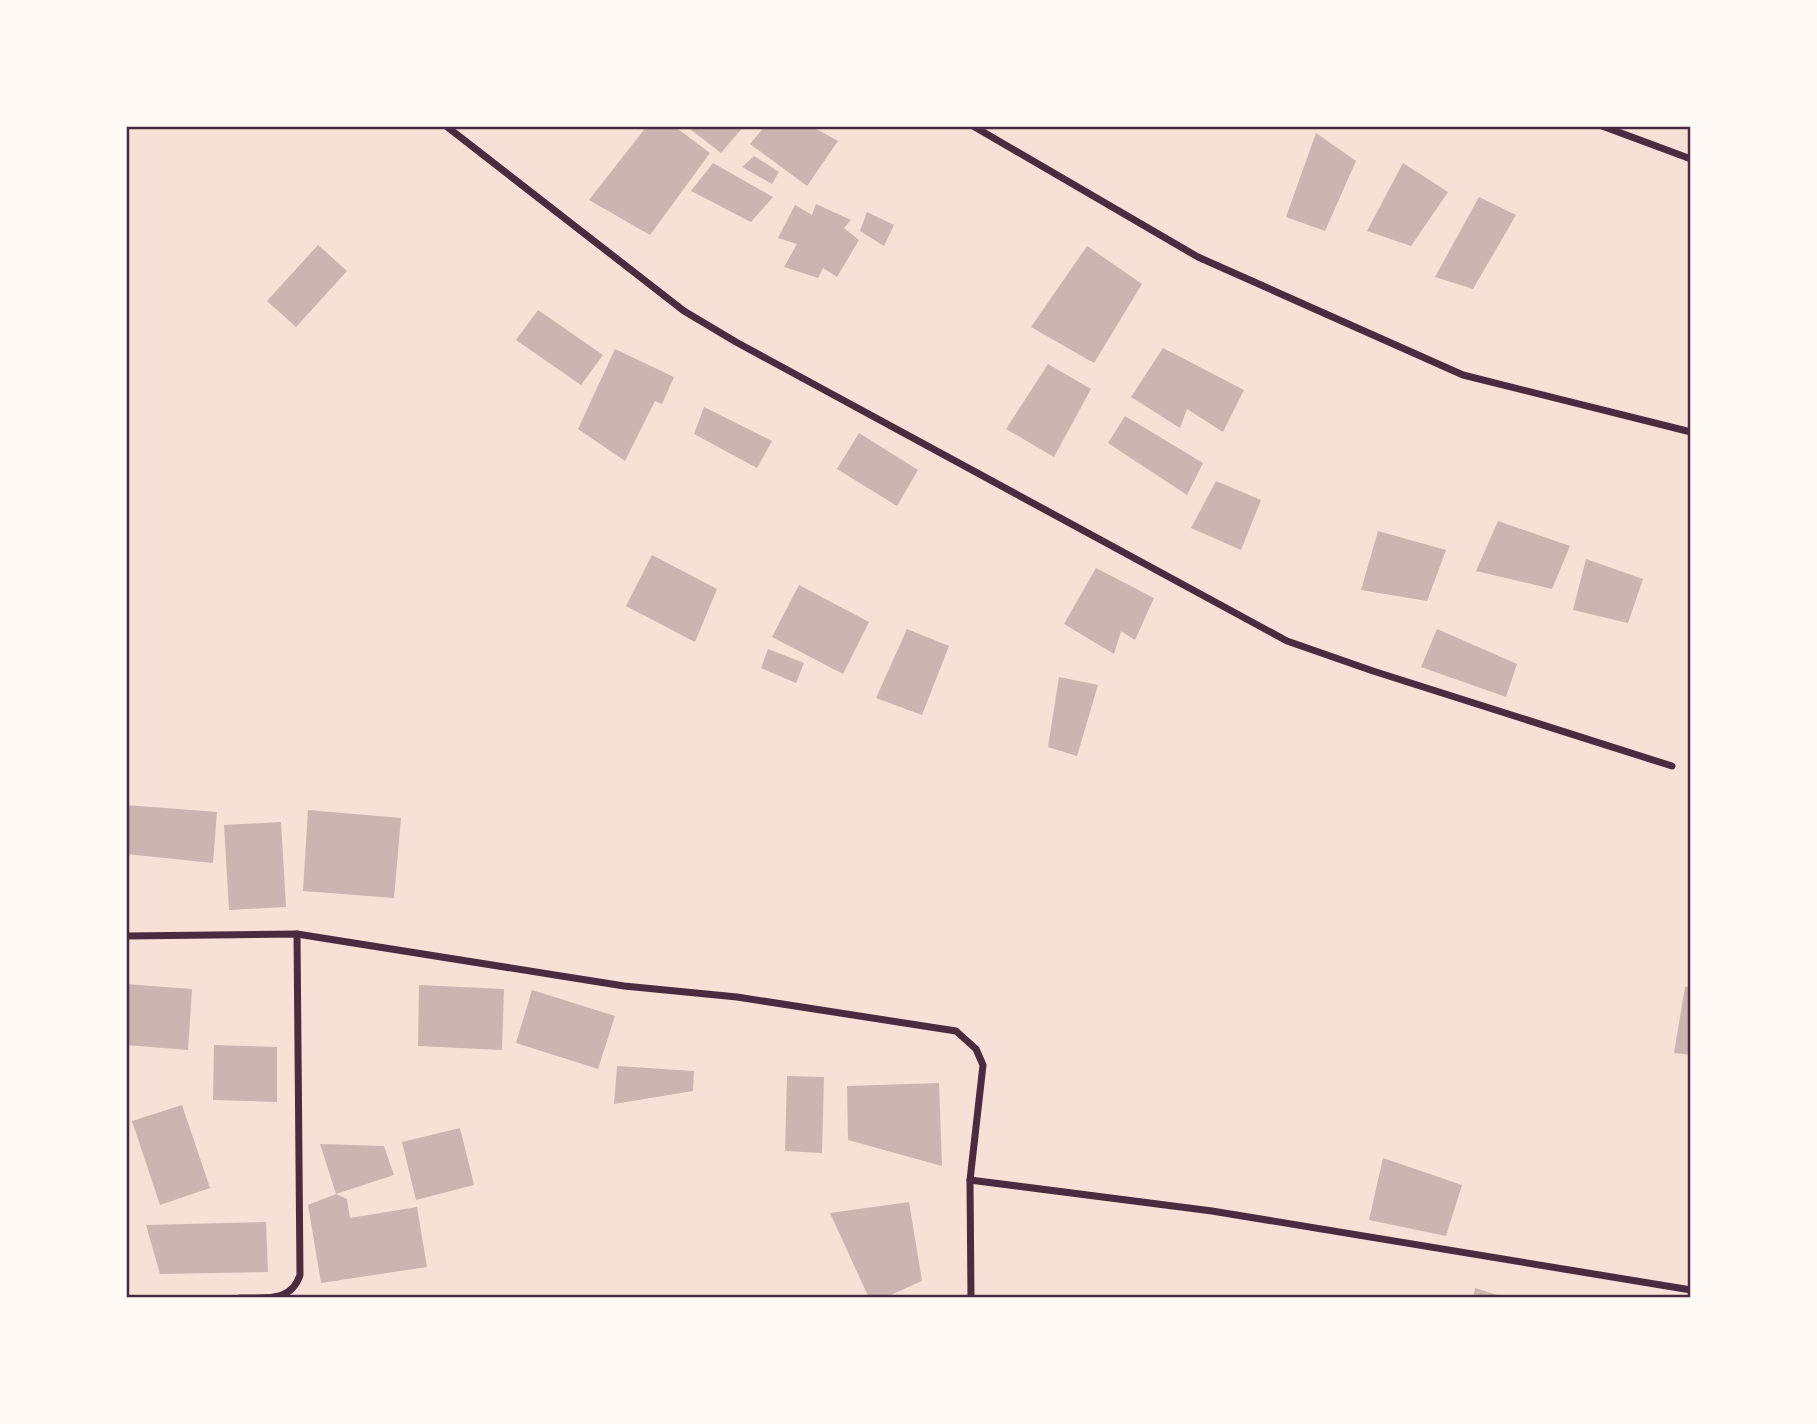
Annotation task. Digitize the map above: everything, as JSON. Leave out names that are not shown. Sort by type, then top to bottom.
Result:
[{"type":"street","points":[[446,126],[684,311],[736,342],[1287,640],[1373,671],[1672,766]]},
{"type":"street","points":[[973,126],[1198,257],[1463,375],[1691,432]]},
{"type":"street","points":[[1602,126],[1691,159]]},
{"type":"street","points":[[126,936],[297,934],[624,986],[737,997],[956,1031],[976,1049],[983,1065],[970,1180],[971,1298]]},
{"type":"street","points":[[240,1298],[284,1297],[296,1288],[300,1275],[297,934]]},
{"type":"street","points":[[970,1180],[1212,1211],[1691,1290]]},
{"type":"building","points":[[647,126],[674,126],[710,153],[650,235],[589,200]]},
{"type":"building","points":[[686,126],[744,126],[721,153]]},
{"type":"building","points":[[765,126],[811,126],[838,141],[807,186],[750,144]]},
{"type":"building","points":[[1316,133],[1356,161],[1325,231],[1286,217]]},
{"type":"building","points":[[754,156],[779,172],[772,184],[742,167]]},
{"type":"building","points":[[713,163],[773,197],[751,222],[691,191]]},
{"type":"building","points":[[1403,163],[1448,192],[1411,246],[1367,231]]},
{"type":"building","points":[[1479,197],[1516,215],[1473,289],[1435,277]]},
{"type":"building","points":[[816,204],[851,220],[844,228],[859,240],[837,277],[823,268],[818,278],[784,267],[797,244],[778,238],[795,205],[812,215]]},
{"type":"building","points":[[867,212],[894,225],[884,246],[860,231]]},
{"type":"building","points":[[318,245],[347,271],[296,327],[267,301]]},
{"type":"building","points":[[1087,246],[1142,284],[1094,363],[1031,327]]},
{"type":"building","points":[[538,310],[603,355],[581,385],[516,340]]},
{"type":"building","points":[[1163,348],[1244,390],[1223,432],[1187,409],[1180,428],[1131,397]]},
{"type":"building","points":[[615,349],[674,377],[662,404],[655,401],[625,461],[578,429]]},
{"type":"building","points":[[1048,364],[1091,389],[1054,457],[1006,429]]},
{"type":"building","points":[[704,407],[772,441],[757,468],[694,434]]},
{"type":"building","points":[[1125,416],[1203,463],[1187,495],[1108,443]]},
{"type":"building","points":[[859,433],[918,470],[897,506],[837,469]]},
{"type":"building","points":[[1216,481],[1261,500],[1241,550],[1191,528]]},
{"type":"building","points":[[1498,521],[1570,546],[1552,589],[1476,571]]},
{"type":"building","points":[[1378,531],[1446,550],[1427,601],[1361,590]]},
{"type":"building","points":[[652,555],[717,589],[695,642],[626,606]]},
{"type":"building","points":[[1586,559],[1643,579],[1628,623],[1573,610]]},
{"type":"building","points":[[1096,568],[1154,598],[1135,640],[1121,631],[1114,654],[1064,624]]},
{"type":"building","points":[[799,585],[869,622],[843,674],[772,637]]},
{"type":"building","points":[[907,629],[949,646],[922,715],[876,698]]},
{"type":"building","points":[[1437,629],[1517,664],[1506,697],[1421,667]]},
{"type":"building","points":[[768,649],[804,663],[796,683],[761,668]]},
{"type":"building","points":[[1059,677],[1098,685],[1077,756],[1048,747]]},
{"type":"building","points":[[126,805],[217,812],[213,863],[126,854]]},
{"type":"building","points":[[308,810],[401,818],[394,898],[303,891]]},
{"type":"building","points":[[281,822],[286,907],[229,910],[224,825]]},
{"type":"building","points":[[126,984],[192,989],[188,1050],[126,1045]]},
{"type":"building","points":[[419,985],[504,989],[502,1050],[418,1046]]},
{"type":"building","points":[[1685,987],[1691,987],[1691,1055],[1674,1053]]},
{"type":"building","points":[[532,990],[615,1016],[598,1069],[516,1043]]},
{"type":"building","points":[[214,1045],[277,1047],[277,1102],[213,1100]]},
{"type":"building","points":[[617,1066],[694,1071],[693,1091],[614,1104]]},
{"type":"building","points":[[787,1076],[824,1077],[822,1153],[785,1151]]},
{"type":"building","points":[[939,1083],[942,1166],[848,1140],[847,1086]]},
{"type":"building","points":[[182,1105],[210,1188],[160,1205],[132,1121]]},
{"type":"building","points":[[460,1128],[474,1185],[416,1200],[402,1142]]},
{"type":"building","points":[[320,1144],[384,1146],[394,1175],[336,1194]]},
{"type":"building","points":[[1383,1158],[1462,1185],[1446,1236],[1369,1220]]},
{"type":"building","points":[[336,1194],[347,1199],[350,1218],[417,1207],[427,1267],[321,1283],[308,1205]]},
{"type":"building","points":[[909,1202],[922,1281],[884,1298],[869,1298],[830,1213]]},
{"type":"building","points":[[266,1222],[268,1272],[160,1274],[146,1225]]},
{"type":"building","points":[[1475,1288],[1504,1297],[1504,1298],[1473,1298]]}]
